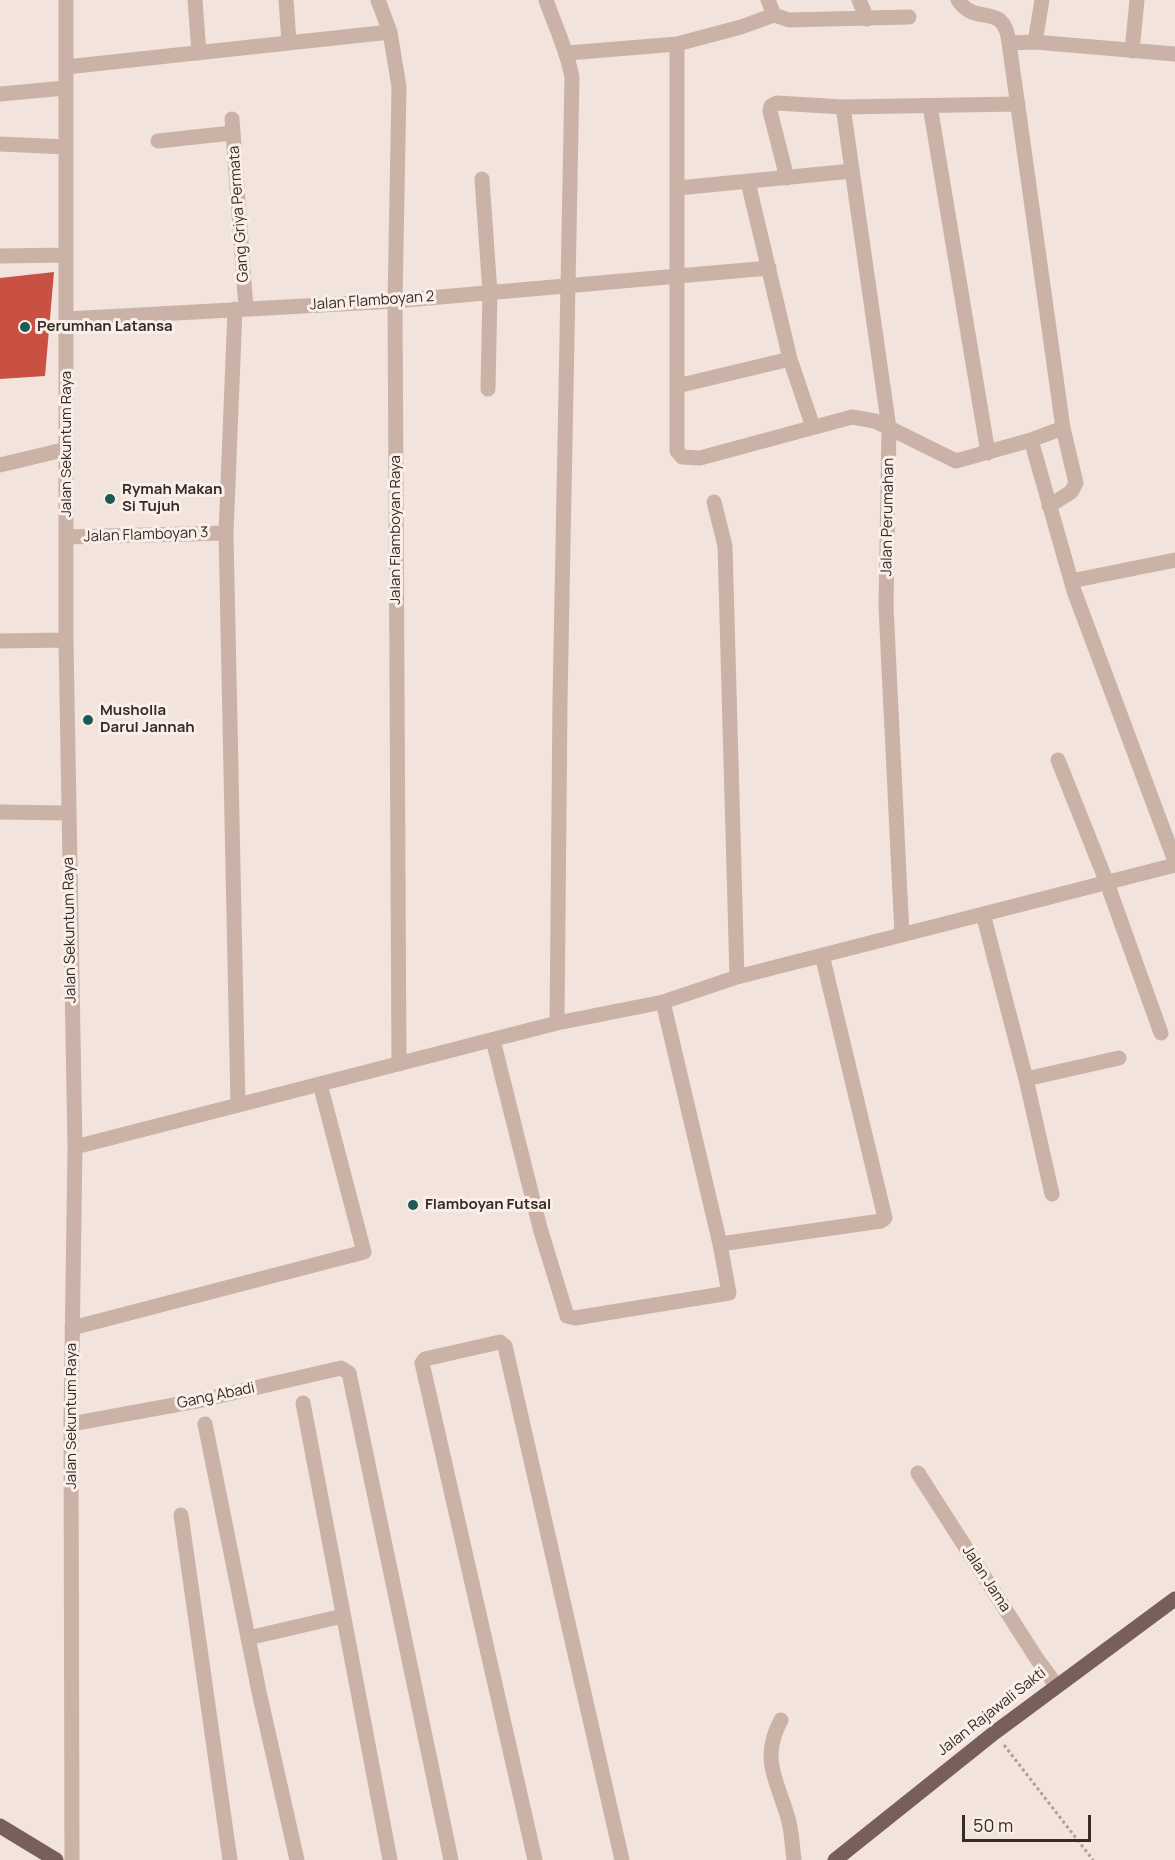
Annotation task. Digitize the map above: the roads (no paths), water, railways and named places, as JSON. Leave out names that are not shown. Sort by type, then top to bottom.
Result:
[{"type":"main road","name":"Jalan Rajawali Sakti","points":[[835,1860],[1056,1684],[1175,1599]]},
{"type":"main road","points":[[0,1826],[56,1860]]},
{"type":"street","name":"Jalan Sekuntum Raya","points":[[66,0],[67,813],[75,1147],[71,1424],[72,1860]]},
{"type":"street","points":[[195,0],[199,52]]},
{"type":"street","points":[[286,0],[289,43]]},
{"type":"street","name":"Jalan Flamboyan Raya","points":[[378,0],[390,32],[399,87],[395,301],[399,1064]]},
{"type":"street","points":[[546,0],[557,34],[568,53],[572,77],[557,1023]]},
{"type":"street","points":[[768,0],[774,15]]},
{"type":"street","points":[[859,0],[867,19]]},
{"type":"street","points":[[958,0],[971,9],[998,13],[1004,16],[1007,23],[1063,428],[1076,486],[1049,506]]},
{"type":"street","points":[[1035,42],[1042,0]]},
{"type":"street","points":[[1132,51],[1137,0]]},
{"type":"street","points":[[568,53],[677,44],[741,27],[774,15],[789,20],[909,17]]},
{"type":"street","points":[[66,67],[390,32]]},
{"type":"street","points":[[1009,43],[1035,42],[1175,54]]},
{"type":"street","points":[[677,44],[678,451],[685,459],[700,458],[852,417],[875,421],[956,461],[1031,440],[1063,428]]},
{"type":"street","points":[[0,94],[65,88]]},
{"type":"street","points":[[787,178],[770,111],[771,106],[777,103],[843,107],[1018,104]]},
{"type":"street","points":[[930,106],[988,453]]},
{"type":"street","name":"Jalan Perumahan","points":[[843,107],[890,428],[886,607],[902,935]]},
{"type":"street","name":"Gang Griya Permata","points":[[158,141],[232,126],[241,309],[226,533],[238,1105]]},
{"type":"street","points":[[0,144],[66,147]]},
{"type":"street","points":[[678,188],[852,171]]},
{"type":"street","points":[[482,178],[490,293],[488,389]]},
{"type":"street","points":[[748,182],[790,359],[813,427]]},
{"type":"street","points":[[0,256],[66,255]]},
{"type":"street","name":"Jalan Flamboyan 2","points":[[67,319],[395,301],[769,268]]},
{"type":"street","points":[[677,386],[790,359]]},
{"type":"street","points":[[75,1147],[557,1023],[663,1002],[737,977],[1107,884],[1175,863],[1071,581],[1031,440]]},
{"type":"street","points":[[0,465],[67,449]]},
{"type":"street","points":[[714,501],[725,546],[737,977]]},
{"type":"street","name":"Jalan Flamboyan 3","points":[[67,537],[226,533]]},
{"type":"street","points":[[1071,581],[1175,560]]},
{"type":"street","points":[[0,641],[66,640]]},
{"type":"street","points":[[1058,760],[1107,884],[1161,1033]]},
{"type":"street","points":[[0,812],[67,813]]},
{"type":"street","points":[[983,914],[1026,1079],[1052,1194]]},
{"type":"street","points":[[720,1244],[881,1221],[885,1218],[822,955]]},
{"type":"street","points":[[493,1040],[540,1228],[563,1310],[567,1316],[575,1318],[729,1293],[720,1244],[663,1002]]},
{"type":"street","points":[[1026,1079],[1119,1058]]},
{"type":"street","points":[[72,1328],[364,1252],[320,1084]]},
{"type":"street","points":[[536,1860],[422,1363],[425,1359],[500,1342],[505,1346],[622,1860]]},
{"type":"street","name":"Gang Abadi","points":[[71,1424],[202,1400],[341,1368],[349,1373],[353,1382],[451,1860]]},
{"type":"street","points":[[303,1403],[390,1860]]},
{"type":"street","points":[[205,1425],[248,1638],[297,1860]]},
{"type":"street","name":"Jalan Jama","points":[[918,1473],[1037,1659],[1056,1684]]},
{"type":"street","points":[[181,1515],[230,1860]]},
{"type":"street","points":[[248,1638],[343,1616]]},
{"type":"street","points":[[781,1720],[772,1736],[770,1759],[789,1821],[794,1860]]},
{"type":"place","name":"Perumhan Latansa","points":[[25,327]]},
{"type":"place","name":"Rymah Makan Si Tujuh","points":[[110,499]]},
{"type":"place","name":"Musholla Darul Jannah","points":[[88,720]]},
{"type":"place","name":"Flamboyan Futsal","points":[[413,1205]]}]
